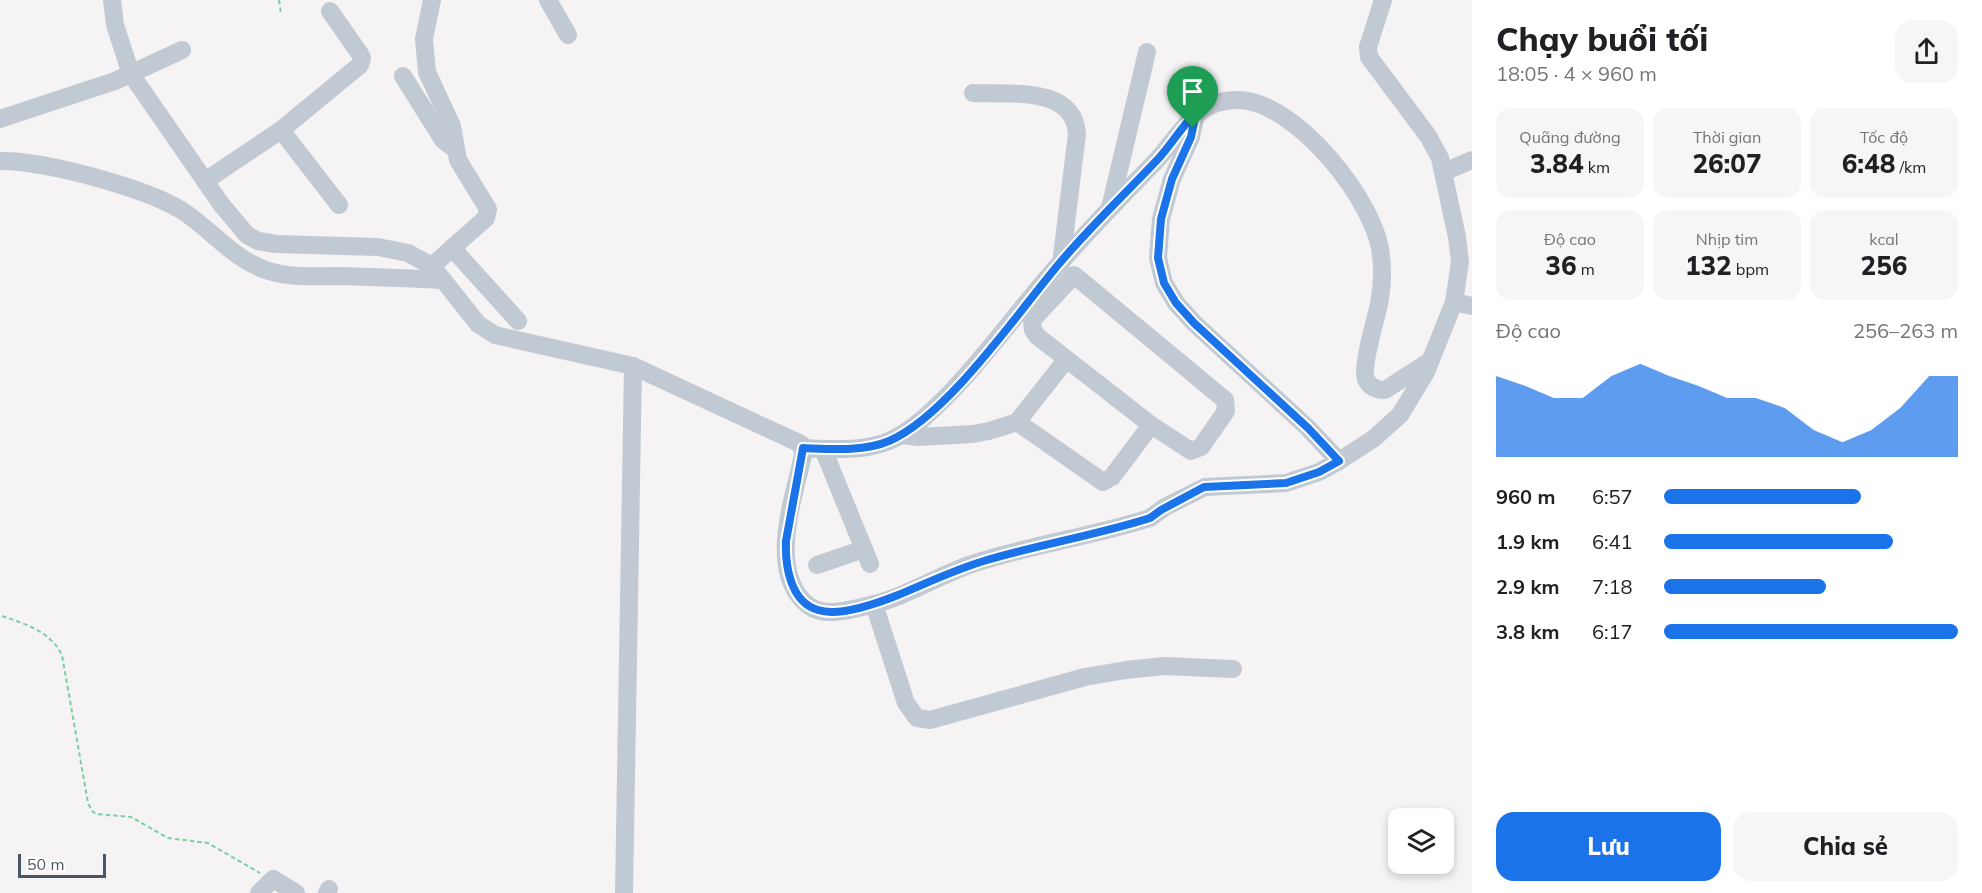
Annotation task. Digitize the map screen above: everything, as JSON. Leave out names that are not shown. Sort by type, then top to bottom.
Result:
[{"type":"street","points":[[112,0],[115,25],[131,74],[237,226],[258,241],[276,244],[397,249],[437,273],[478,324],[495,335],[633,366],[799,442],[803,448],[786,541],[787,570],[804,602],[820,611],[874,604],[968,566],[1150,518],[1204,487],[1286,483],[1319,472],[1373,439],[1400,415],[1418,388],[1454,302],[1460,250],[1440,158],[1428,136],[1369,57],[1368,47],[1383,0]]},
{"type":"street","points":[[432,0],[424,39],[427,72],[452,126],[455,149],[461,165],[486,204],[488,213],[486,218],[452,248],[437,273]]},
{"type":"street","points":[[548,0],[568,35]]},
{"type":"street","points":[[205,181],[281,130],[356,70],[362,61],[360,54],[330,11]]},
{"type":"street","points":[[0,119],[131,74],[182,50]]},
{"type":"street","points":[[1110,210],[1147,52]]},
{"type":"street","points":[[404,76],[443,140],[455,149]]},
{"type":"street","points":[[973,93],[1046,98],[1058,101],[1072,115],[1077,134],[1060,263]]},
{"type":"street","points":[[803,448],[823,449],[886,442],[902,435],[929,414],[970,372],[1060,263],[1161,156],[1196,113],[1217,103],[1235,99],[1252,100],[1291,120],[1328,157],[1360,200],[1377,230],[1382,275],[1379,302],[1364,371],[1365,378],[1373,388],[1385,390],[1430,361]]},
{"type":"street","points":[[1196,113],[1191,137],[1172,179],[1160,229],[1158,258],[1164,283],[1176,303],[1194,323],[1299,420],[1339,461]]},
{"type":"street","points":[[281,130],[339,205]]},
{"type":"street","points":[[1444,172],[1472,160]]},
{"type":"street","points":[[0,161],[29,162],[141,192],[186,213],[234,252],[270,272],[297,275],[437,273]]},
{"type":"street","points":[[452,248],[518,321]]},
{"type":"street","points":[[1060,263],[1225,400],[1226,411],[1201,447],[1196,450],[1184,448],[1037,336],[1032,320],[1074,275]]},
{"type":"street","points":[[1454,302],[1472,306]]},
{"type":"street","points":[[902,435],[918,437],[973,434],[1017,422],[1066,360]]},
{"type":"street","points":[[624,893],[633,366]]},
{"type":"street","points":[[1017,422],[1103,482],[1112,477],[1151,425]]},
{"type":"street","points":[[817,565],[867,557],[823,449]]},
{"type":"street","points":[[874,604],[906,703],[912,714],[924,720],[948,717],[1085,677],[1126,670],[1164,666],[1233,669]]},
{"type":"street","points":[[265,886],[278,880],[296,893]]},
{"type":"path","points":[[279,0],[281,14]]},
{"type":"path","points":[[2,616],[44,634],[54,642],[62,655],[88,803],[92,811],[96,814],[135,818],[148,828],[168,838],[208,843],[265,886]]},
{"type":"route","points":[[1196,113],[1193,128],[1172,179],[1161,219],[1158,258],[1164,283],[1176,303],[1194,323],[1308,428],[1339,461],[1319,472],[1286,483],[1204,487],[1150,518],[989,559],[874,604],[827,612],[811,608],[798,594],[791,580],[787,570],[786,556],[786,541],[803,448],[853,448],[886,442],[902,435],[929,414],[970,372],[1060,263],[1161,156],[1196,113]]}]
